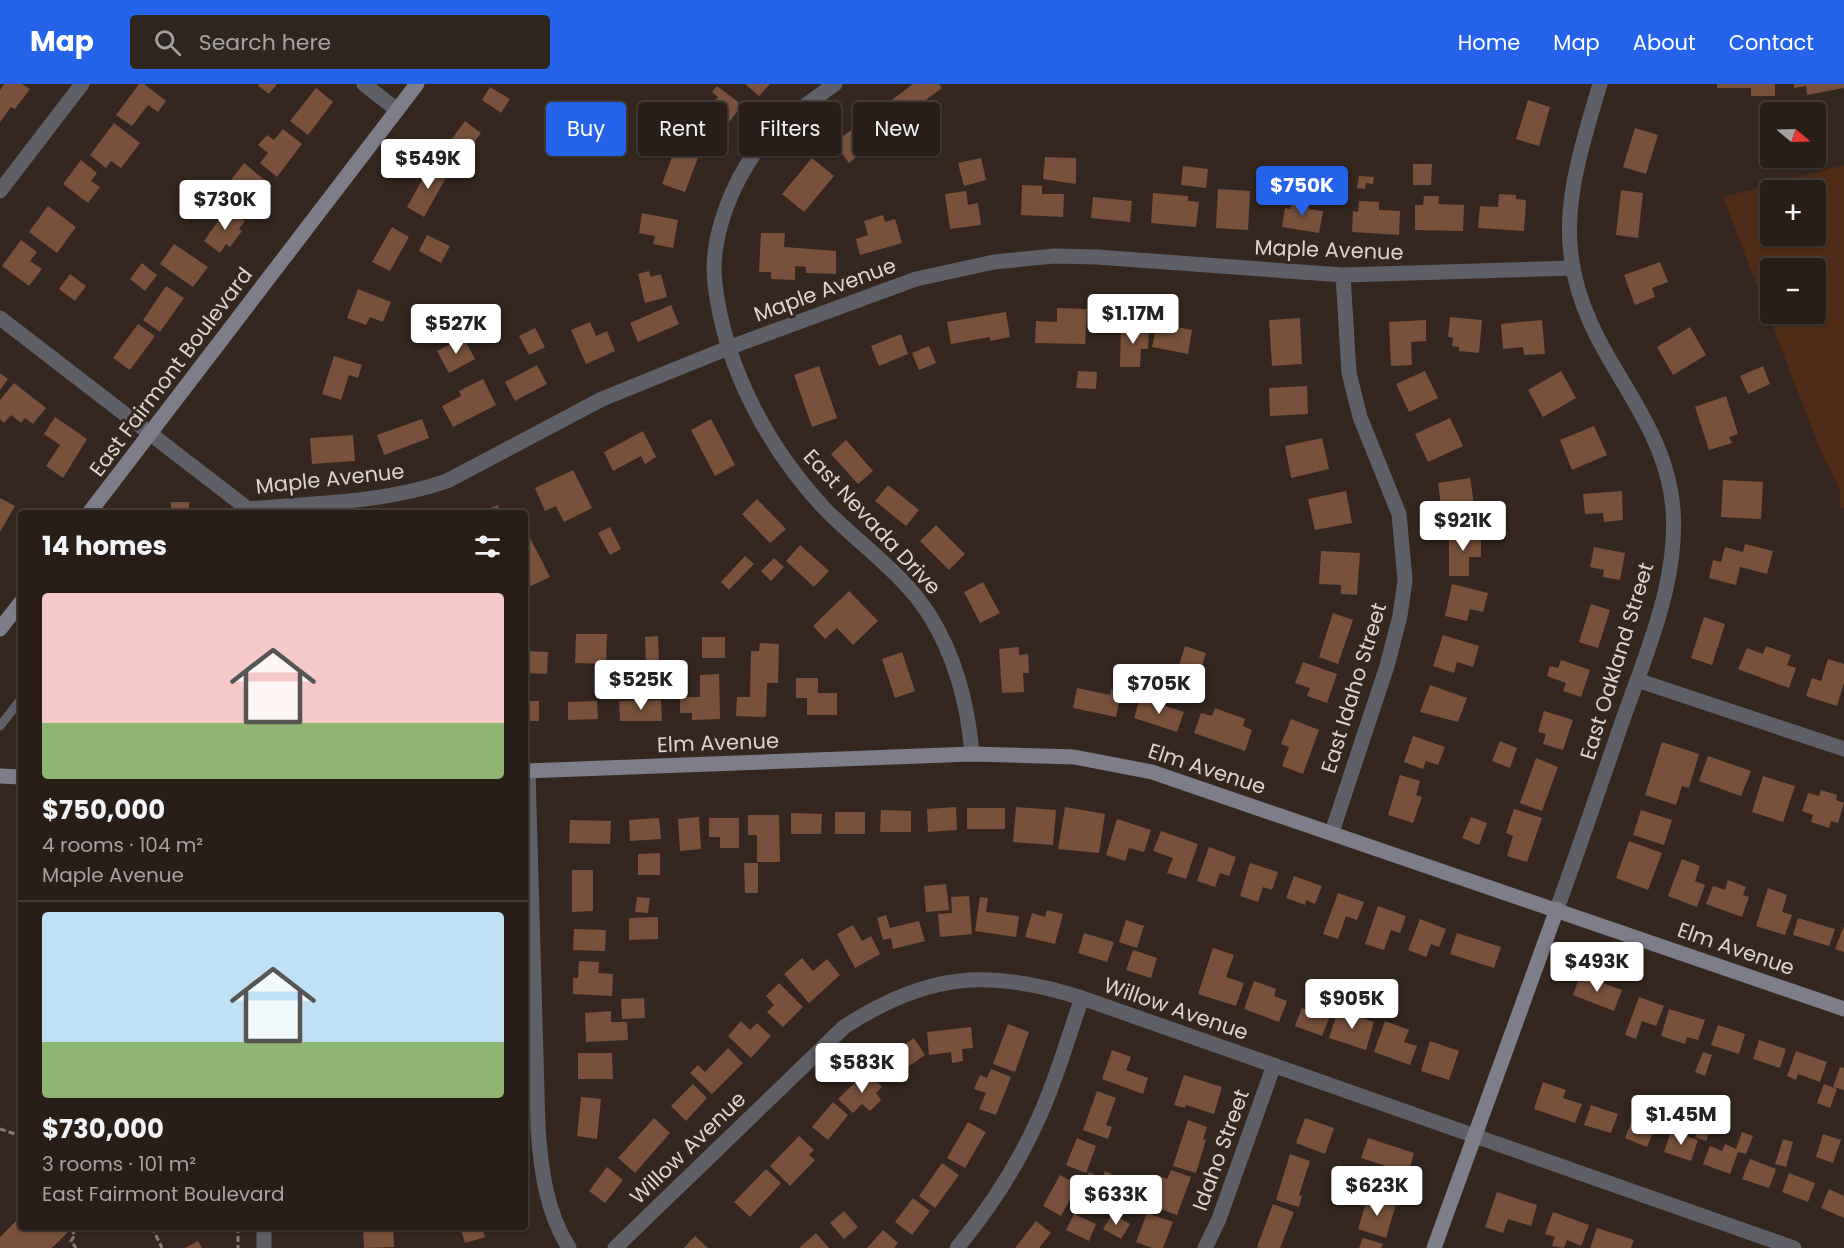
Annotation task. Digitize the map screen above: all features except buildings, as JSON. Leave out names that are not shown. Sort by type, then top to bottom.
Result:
[{"type":"street","points":[[0,191],[82,84]]},
{"type":"street","points":[[364,84],[397,110]]},
{"type":"street","name":"East Fairmont Boulevard","points":[[92,510],[417,84]]},
{"type":"street","name":"East Nevada Drive","points":[[835,84],[785,120],[764,143],[748,163],[723,217],[716,249],[715,283],[728,348],[751,403],[786,460],[825,509],[902,581],[929,615],[956,671],[969,718],[972,754]]},
{"type":"street","name":"East Oakland Street","points":[[1434,1248],[1557,909],[1637,680],[1666,588],[1672,542],[1671,492],[1651,429],[1593,328],[1581,303],[1571,268],[1569,210],[1578,158],[1600,84]]},
{"type":"street","name":"Maple Avenue","points":[[258,510],[393,496],[426,489],[447,481],[602,399],[728,348],[916,279],[1024,258],[1097,257],[1343,275],[1571,268]]},
{"type":"street","name":"East Idaho Street","points":[[1332,832],[1387,666],[1400,616],[1405,579],[1399,514],[1360,417],[1349,373],[1343,275]]},
{"type":"street","name":"Maple Avenue","points":[[0,318],[152,432],[247,510]]},
{"type":"street","points":[[3,620],[18,605]]},
{"type":"street","points":[[1637,680],[1844,749]]},
{"type":"street","name":"Elm Avenue","points":[[528,771],[972,754],[1042,755],[1108,762],[1152,772],[1332,832],[1844,1009]]},
{"type":"street","points":[[0,776],[18,777]]},
{"type":"street","points":[[528,807],[537,1128],[542,1178],[554,1219],[569,1248]]},
{"type":"street","name":"Willow Avenue","points":[[615,1248],[843,1027],[868,1011],[924,987],[957,980],[1018,980],[1082,998],[1794,1248]]},
{"type":"street","points":[[957,1248],[1012,1170],[1041,1114],[1082,998]]},
{"type":"street","name":"Idaho Street","points":[[1205,1248],[1219,1219],[1274,1065]]},
{"type":"street","points":[[264,1230],[264,1248]]},
{"type":"lane","points":[[0,726],[18,703]]},
{"type":"path","points":[[0,1129],[18,1135]]},
{"type":"path","points":[[68,1248],[75,1235],[71,1230]]},
{"type":"path","points":[[153,1230],[162,1248]]},
{"type":"path","points":[[238,1230],[238,1248]]},
{"type":"path","points":[[71,1241],[75,1248]]},
{"type":"shaded area","points":[[1844,165],[1844,508],[1840,508],[1840,490],[1820,449],[1772,324],[1826,324],[1826,258],[1760,258],[1760,293],[1723,197],[1760,187],[1760,246],[1826,246],[1826,180],[1787,180]]}]
